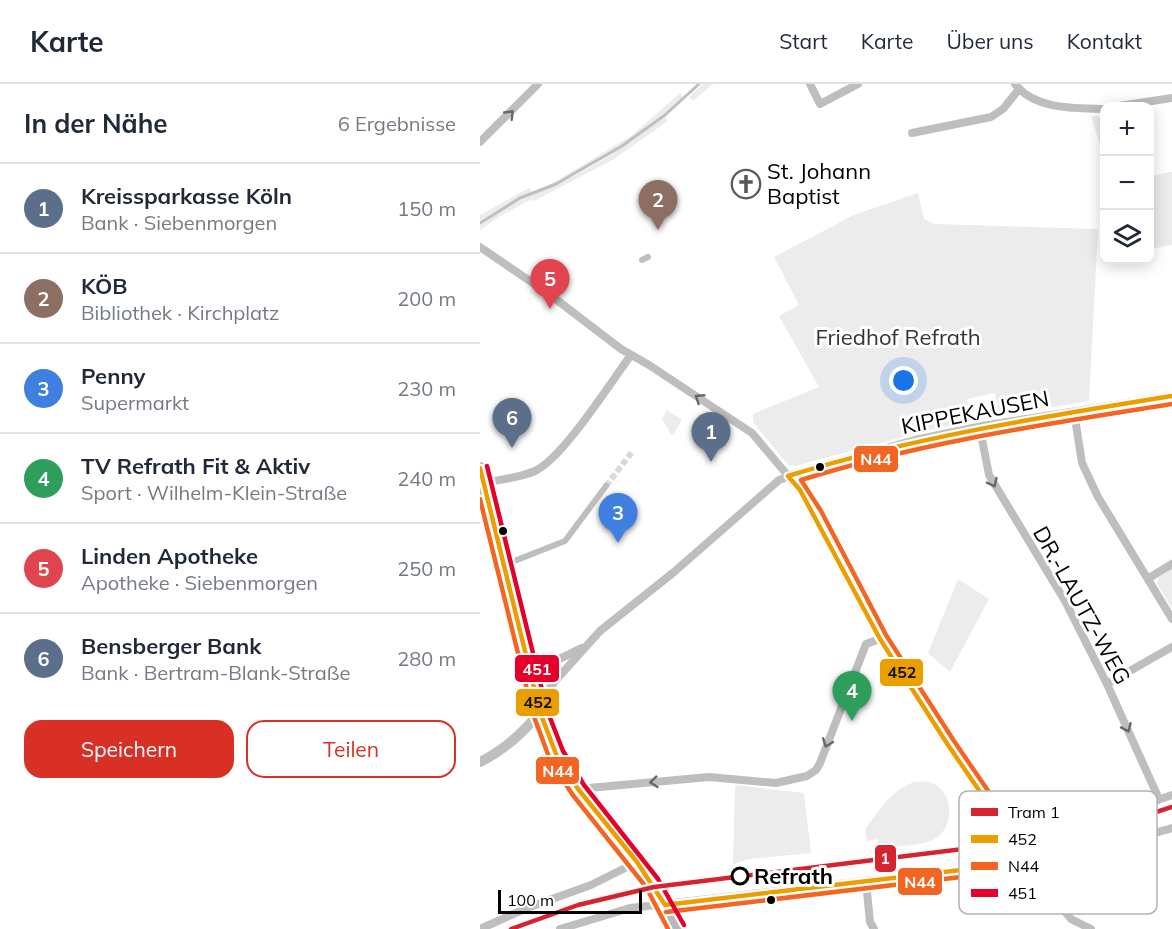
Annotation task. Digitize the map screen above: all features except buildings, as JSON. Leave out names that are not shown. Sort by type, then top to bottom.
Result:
[{"type":"main road","points":[[480,468],[540,712],[556,754],[578,789],[637,862],[665,905],[677,929]]},
{"type":"street","points":[[480,142],[538,84]]},
{"type":"street","points":[[810,84],[820,104],[858,84]]},
{"type":"street","points":[[912,133],[991,117],[1004,109],[1017,87],[1037,100],[1055,106],[1100,109]]},
{"type":"street","points":[[1146,102],[1172,98]]},
{"type":"street","points":[[480,247],[631,356],[650,365],[744,427],[762,445],[800,490],[880,639],[980,791]]},
{"type":"street","points":[[482,483],[525,474],[543,466],[574,432],[631,356]]},
{"type":"street","name":"KIPPEKAUSEN","points":[[540,712],[546,693],[600,631],[674,572],[769,487],[788,476],[915,440],[982,426],[1172,396]]},
{"type":"street","points":[[1074,412],[1082,463],[1098,497],[1172,619]]},
{"type":"street","name":"DR.-LAUTZ-WEG","points":[[982,426],[982,439],[989,475],[1065,601],[1107,684],[1155,791]]},
{"type":"street","points":[[504,565],[566,541],[606,486]]},
{"type":"street","points":[[1149,578],[1172,564]]},
{"type":"street","points":[[578,789],[709,777],[776,783],[812,774],[820,763],[866,644],[880,639]]},
{"type":"street","points":[[526,656],[544,663],[585,647]]},
{"type":"street","points":[[1107,684],[1172,647]]},
{"type":"street","points":[[480,762],[508,745],[540,712]]},
{"type":"street","points":[[1159,800],[1172,795]]},
{"type":"street","name":"DR.-LAUTZ-WEG","points":[[1157,796],[1159,800]]},
{"type":"street","points":[[1157,832],[1172,828]]},
{"type":"street","points":[[480,929],[527,908],[591,885],[637,862]]},
{"type":"street","points":[[560,929],[630,908],[959,871]]},
{"type":"street","points":[[866,882],[870,922],[874,929]]},
{"type":"street","points":[[1067,914],[1071,919],[1091,929]]},
{"type":"green space","points":[[703,84],[713,84],[693,101],[689,97]]},
{"type":"green space","points":[[680,93],[684,98],[637,134],[590,164],[548,186],[631,136]]},
{"type":"green space","points":[[1091,116],[1100,118],[1100,144]]},
{"type":"green space","points":[[665,117],[668,121],[614,159],[534,201],[532,199],[480,230],[480,225],[499,211],[586,169]]},
{"type":"green space","points":[[1172,172],[1172,245],[1154,248],[1154,210],[1154,175]]},
{"type":"green space","points":[[529,188],[532,192],[519,197],[480,221],[480,215]]},
{"type":"green space","name":"Friedhof Refrath","points":[[918,193],[924,219],[934,224],[1098,229],[1089,401],[1000,416],[995,393],[967,399],[972,421],[925,431],[795,466],[788,465],[753,422],[753,414],[819,387],[779,316],[799,305],[774,257],[854,215]]},
{"type":"green space","points":[[667,410],[682,420],[672,436],[662,419]]},
{"type":"green space","points":[[1172,569],[1172,609],[1157,583],[1159,577]]},
{"type":"green space","points":[[958,579],[989,599],[950,672],[928,653]]},
{"type":"green space","points":[[914,782],[929,782],[943,792],[949,808],[946,826],[942,833],[931,841],[879,849],[878,839],[867,841],[865,829],[892,795]]},
{"type":"green space","points":[[735,785],[804,793],[811,853],[749,859],[733,864]]},
{"type":"waterway","points":[[480,223],[520,198],[556,184],[622,146],[665,115],[699,84]]},
{"type":"tunnel","points":[[606,486],[632,452]]},
{"type":"tram line","name":"1","points":[[1157,812],[1172,807]]},
{"type":"tram line","name":"1","points":[[511,929],[578,905],[654,887],[959,850]]},
{"type":"transit line","name":"452","points":[[788,476],[931,439],[1027,420],[1172,396]]},
{"type":"transit line","name":"N44","points":[[988,791],[886,635],[821,511],[801,480],[892,455],[939,445],[1172,404]]},
{"type":"transit line","name":"451","points":[[487,466],[547,710],[563,751],[584,785],[658,879],[684,925]]},
{"type":"transit line","name":"452","points":[[480,468],[540,712],[556,754],[578,789],[637,862],[665,905]]},
{"type":"transit line","name":"452","points":[[788,476],[800,490],[880,639],[979,791]]},
{"type":"transit line","name":"N44","points":[[480,499],[533,714],[549,757],[572,794],[646,887],[668,929]]},
{"type":"transit line","name":"452","points":[[665,905],[959,870]]},
{"type":"transit line","name":"N44","points":[[666,912],[959,877]]},
{"type":"place","name":"St. Johann Baptist","points":[[746,184]]},
{"type":"place","name":"KÖB","points":[[658,230]]},
{"type":"place","name":"Linden Apotheke","points":[[550,309]]},
{"type":"place","name":"Bensberger Bank","points":[[512,448]]},
{"type":"place","name":"Kreissparkasse Köln","points":[[711,462]]},
{"type":"place","name":"Penny","points":[[618,543]]},
{"type":"place","name":"TV Refrath Fit & Aktiv","points":[[852,721]]},
{"type":"place","name":"Refrath","points":[[740,876]]}]
